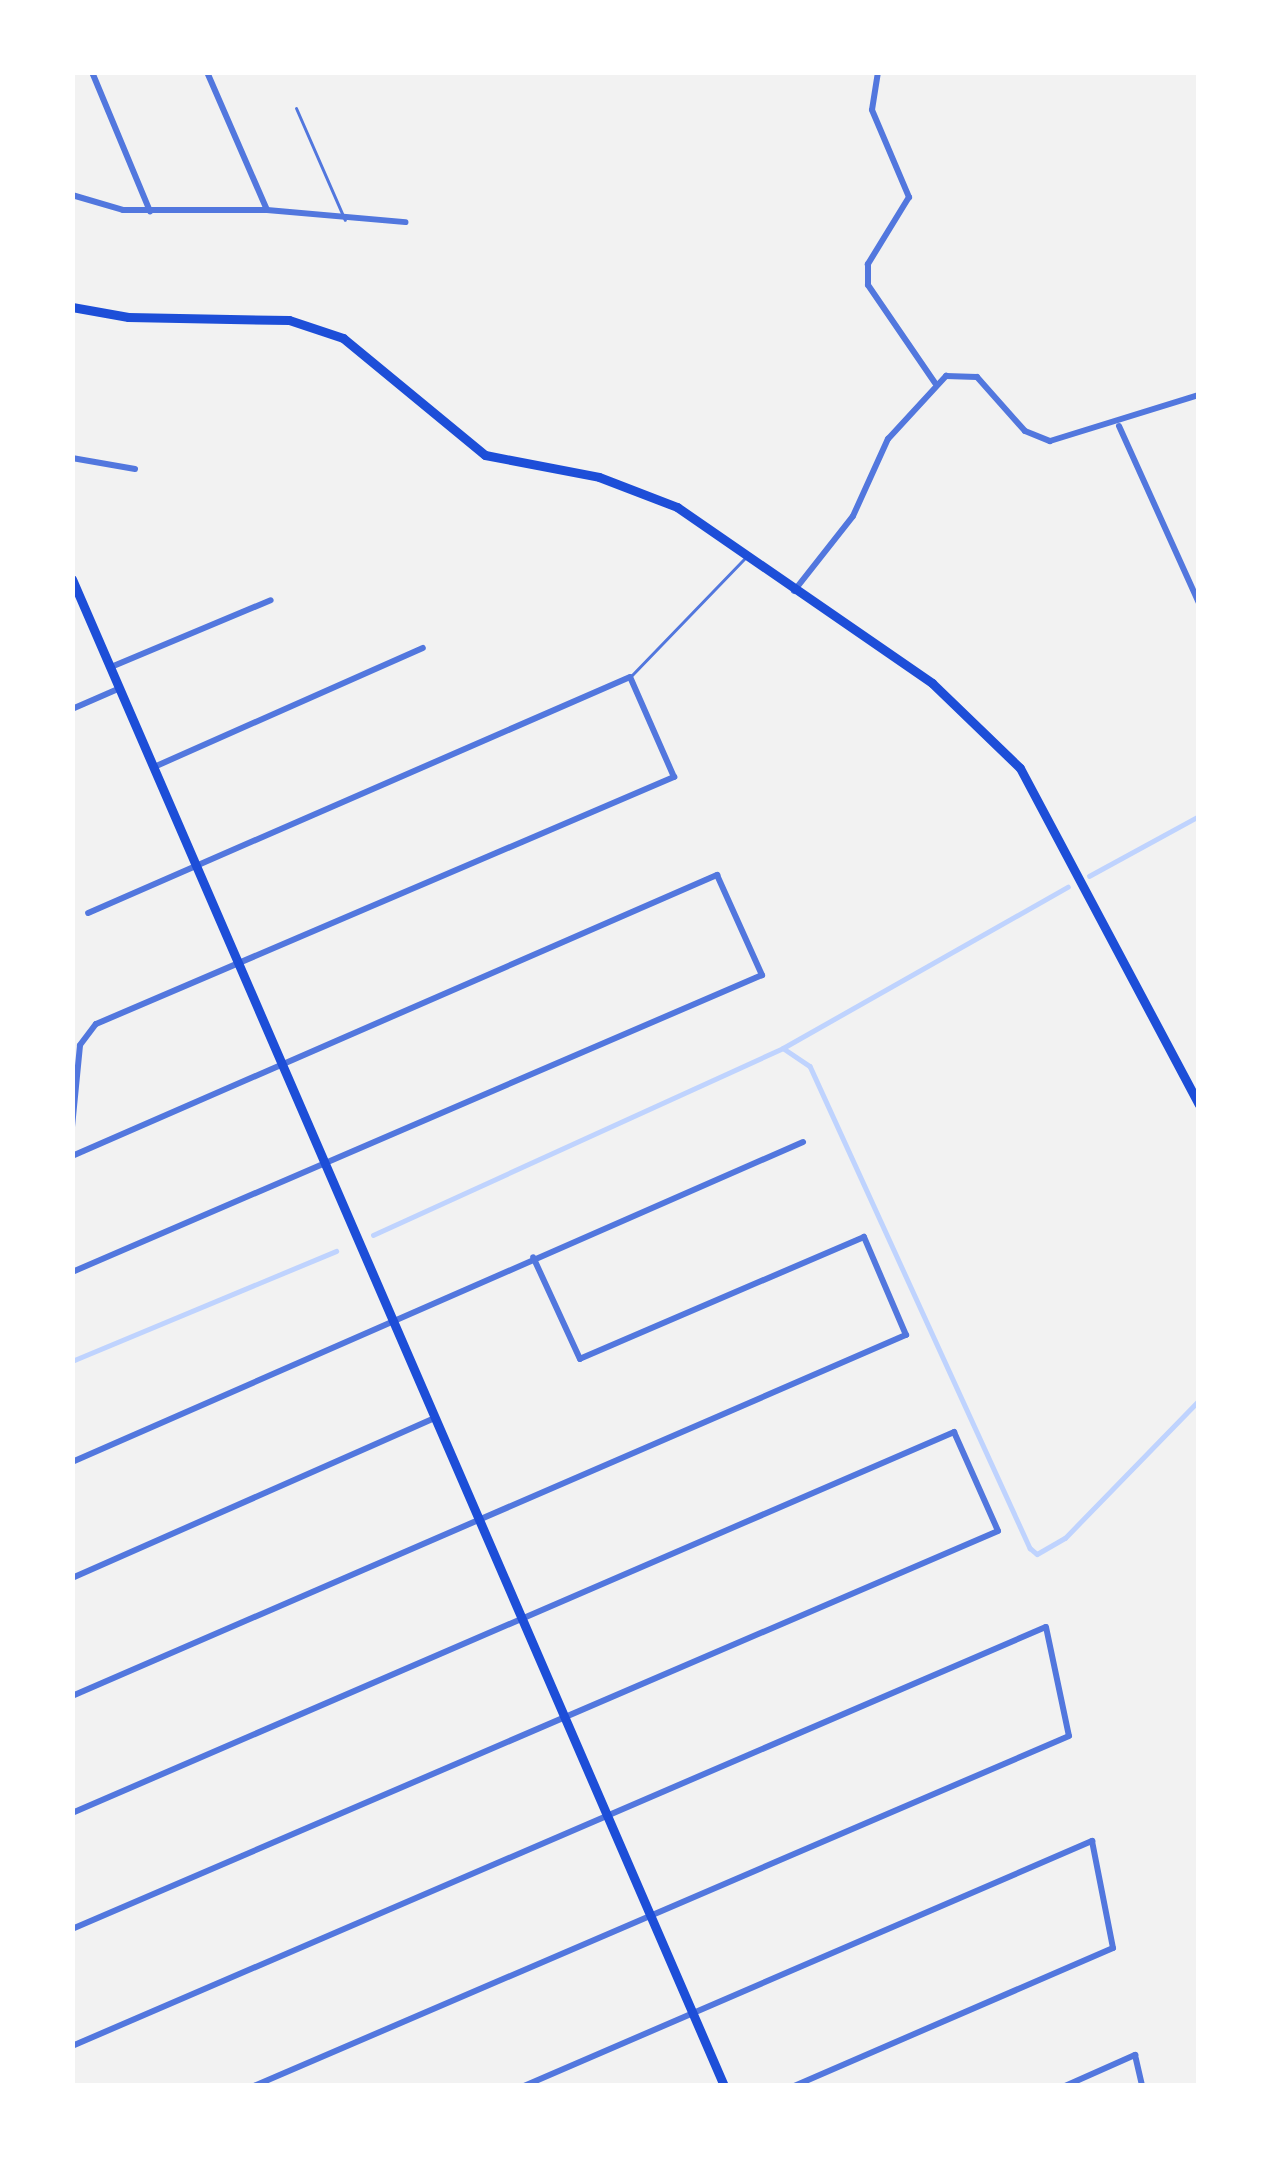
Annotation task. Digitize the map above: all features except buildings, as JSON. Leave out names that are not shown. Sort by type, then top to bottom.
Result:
[{"type":"main road","points":[[72,307],[311,326],[371,355],[485,455],[644,491],[932,682],[1009,753],[1199,1104]]},
{"type":"main road","points":[[72,579],[724,2086]]},
{"type":"street","points":[[92,72],[150,211]]},
{"type":"street","points":[[207,72],[267,210]]},
{"type":"street","points":[[878,72],[872,110],[909,197],[868,264],[868,285],[935,382]]},
{"type":"street","points":[[72,195],[150,211],[267,210],[406,222]]},
{"type":"street","points":[[793,592],[842,533],[888,439],[935,382],[977,377],[1036,439],[1119,426],[1199,395]]},
{"type":"street","points":[[1119,426],[1199,603]]},
{"type":"street","points":[[72,458],[135,469]]},
{"type":"street","points":[[111,668],[271,600]]},
{"type":"street","points":[[154,767],[423,648]]},
{"type":"street","points":[[72,1127],[84,1033],[674,778],[630,677],[88,913]]},
{"type":"street","points":[[72,709],[120,688]]},
{"type":"street","points":[[72,1156],[717,875],[762,975],[72,1272]]},
{"type":"street","points":[[72,1462],[803,1142]]},
{"type":"street","points":[[72,1696],[906,1335],[864,1237],[580,1359],[533,1258]]},
{"type":"street","points":[[72,1578],[434,1418]]},
{"type":"street","points":[[72,1813],[954,1432],[998,1531],[72,1929]]},
{"type":"street","points":[[72,2046],[1046,1627],[1069,1736],[254,2086]]},
{"type":"street","points":[[524,2086],[1092,1841],[1113,1948],[794,2086]]},
{"type":"street","points":[[1065,2086],[1135,2055],[1142,2086]]},
{"type":"lane","points":[[296,108],[345,220]]},
{"type":"lane","points":[[630,677],[746,558]]},
{"type":"waterway","points":[[1089,876],[1199,816]]},
{"type":"waterway","points":[[373,1235],[783,1048],[1068,887]]},
{"type":"waterway","points":[[783,1048],[810,1066],[1030,1548],[1037,1554],[1065,1538],[1199,1400]]},
{"type":"waterway","points":[[72,1361],[336,1251]]}]
